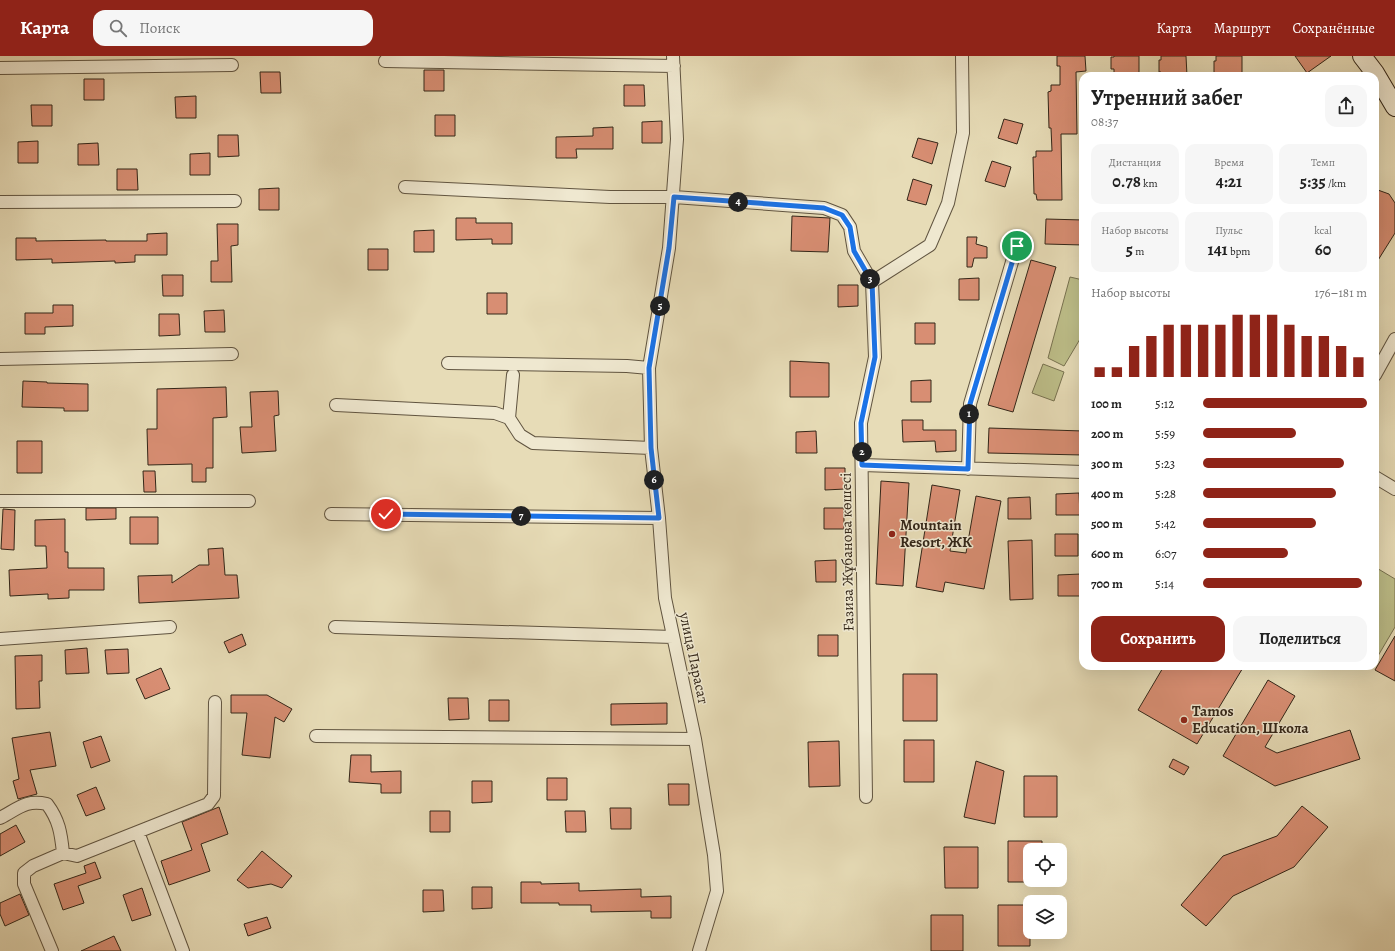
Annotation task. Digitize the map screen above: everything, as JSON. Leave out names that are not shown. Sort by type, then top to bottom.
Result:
[{"type":"street","points":[[405,187],[610,197],[674,197],[824,208],[842,215],[850,227],[854,251],[872,282],[930,244],[948,203],[962,132],[962,56]]},
{"type":"street","points":[[1362,56],[1371,72]]},
{"type":"street","points":[[385,61],[674,61]]},
{"type":"street","name":"улица Парасат","points":[[674,61],[677,139],[674,197],[669,248],[649,368],[651,448],[659,518],[665,598],[695,739],[714,855],[717,891],[699,951]]},
{"type":"street","points":[[0,68],[232,65]]},
{"type":"street","points":[[1379,84],[1395,107]]},
{"type":"street","points":[[0,202],[235,201]]},
{"type":"street","points":[[968,469],[970,404],[1017,246]]},
{"type":"street","name":"Ғазиза Жұбанова көшесі","points":[[866,797],[861,423],[875,357],[872,282]]},
{"type":"street","points":[[1379,369],[1395,339]]},
{"type":"street","points":[[0,359],[232,354]]},
{"type":"street","points":[[448,363],[627,366],[649,368]]},
{"type":"street","points":[[508,418],[513,375]]},
{"type":"street","points":[[336,405],[495,413],[508,418],[520,435],[534,443],[651,448]]},
{"type":"street","points":[[862,465],[1079,472]]},
{"type":"street","points":[[1379,479],[1395,489]]},
{"type":"street","points":[[0,501],[249,501]]},
{"type":"street","points":[[331,514],[659,518]]},
{"type":"street","points":[[0,639],[170,627]]},
{"type":"street","points":[[335,627],[673,637]]},
{"type":"street","points":[[52,951],[24,884],[24,873],[33,866],[62,853],[77,856],[208,804],[214,796],[215,702]]},
{"type":"street","points":[[316,736],[695,739]]},
{"type":"street","points":[[0,818],[23,805],[36,801],[47,804],[54,814],[60,830],[62,853]]},
{"type":"street","points":[[138,832],[183,951]]},
{"type":"green space","points":[[1070,277],[1079,279],[1079,341],[1064,366],[1048,358]]},
{"type":"green space","points":[[1043,364],[1064,372],[1054,401],[1032,393]]},
{"type":"green space","points":[[1379,569],[1395,579],[1395,627],[1379,654]]},
{"type":"building","points":[[1057,56],[1085,56],[1086,71],[1076,72],[1077,134],[1061,134],[1062,200],[1037,200],[1036,194],[1034,194],[1033,157],[1036,157],[1036,151],[1052,151],[1051,128],[1049,128],[1048,92],[1051,91],[1051,85],[1060,85],[1060,66],[1057,66]]},
{"type":"building","points":[[1139,56],[1139,72],[1114,72],[1114,69],[1111,69],[1111,57]]},
{"type":"building","points":[[1161,56],[1186,56],[1187,72],[1159,72],[1159,60],[1161,60]]},
{"type":"building","points":[[1216,56],[1242,56],[1242,72],[1214,72],[1214,61],[1216,61]]},
{"type":"building","points":[[1295,56],[1331,56],[1308,72],[1306,72]]},
{"type":"building","points":[[424,70],[444,70],[444,91],[424,91]]},
{"type":"building","points":[[260,72],[280,72],[281,93],[261,93]]},
{"type":"building","points":[[84,79],[104,79],[104,100],[84,100]]},
{"type":"building","points":[[624,85],[644,85],[645,106],[624,106]]},
{"type":"building","points":[[196,96],[196,118],[176,118],[175,97]]},
{"type":"building","points":[[31,105],[52,105],[52,126],[32,126]]},
{"type":"building","points":[[435,115],[455,115],[455,136],[435,136]]},
{"type":"building","points":[[1004,119],[1023,124],[1017,144],[998,138]]},
{"type":"building","points":[[662,121],[662,143],[642,143],[642,122]]},
{"type":"building","points":[[613,127],[613,149],[576,149],[577,158],[556,158],[556,137],[593,136],[593,128]]},
{"type":"building","points":[[218,135],[238,135],[239,156],[218,157]]},
{"type":"building","points":[[918,138],[938,143],[932,164],[912,157]]},
{"type":"building","points":[[38,141],[38,163],[18,163],[18,142]]},
{"type":"building","points":[[98,143],[99,165],[78,165],[78,144]]},
{"type":"building","points":[[210,153],[210,175],[190,175],[190,154]]},
{"type":"building","points":[[992,161],[1011,167],[1005,187],[985,181]]},
{"type":"building","points":[[117,169],[137,169],[138,190],[117,190]]},
{"type":"building","points":[[913,179],[932,185],[926,205],[907,200]]},
{"type":"building","points":[[279,188],[279,210],[259,210],[259,189]]},
{"type":"building","points":[[1379,190],[1389,194],[1395,203],[1395,233],[1379,259]]},
{"type":"building","points":[[792,216],[830,218],[828,252],[791,251]]},
{"type":"building","points":[[456,218],[476,218],[476,223],[512,223],[512,244],[492,244],[492,239],[456,240]]},
{"type":"building","points":[[1046,219],[1079,220],[1079,245],[1045,244]]},
{"type":"building","points":[[217,224],[238,224],[238,245],[231,246],[232,282],[211,282],[211,261],[218,261]]},
{"type":"building","points":[[434,230],[434,252],[414,252],[414,231]]},
{"type":"building","points":[[167,233],[167,255],[135,255],[135,262],[115,263],[115,261],[52,263],[52,259],[16,260],[16,238],[36,238],[36,241],[147,241],[147,234]]},
{"type":"building","points":[[967,237],[977,237],[976,244],[987,247],[987,258],[974,258],[972,267],[967,267]]},
{"type":"building","points":[[368,249],[388,249],[388,270],[368,270]]},
{"type":"building","points":[[1031,260],[1056,267],[1013,412],[988,405]]},
{"type":"building","points":[[162,275],[183,275],[183,296],[163,296]]},
{"type":"building","points":[[979,278],[979,300],[959,300],[959,279]]},
{"type":"building","points":[[838,285],[858,285],[858,306],[838,307]]},
{"type":"building","points":[[487,293],[507,293],[507,314],[487,314]]},
{"type":"building","points":[[53,305],[73,305],[73,326],[45,327],[45,334],[25,334],[25,313],[53,313]]},
{"type":"building","points":[[224,310],[225,332],[205,332],[204,311]]},
{"type":"building","points":[[159,314],[179,314],[180,335],[159,336]]},
{"type":"building","points":[[915,323],[935,323],[935,344],[915,344]]},
{"type":"building","points":[[790,361],[829,363],[829,397],[790,397]]},
{"type":"building","points":[[931,380],[931,402],[911,402],[911,381]]},
{"type":"building","points":[[23,381],[88,384],[88,411],[64,411],[64,408],[22,407]]},
{"type":"building","points":[[226,387],[227,417],[213,418],[213,468],[206,468],[206,482],[192,482],[192,464],[148,465],[147,429],[157,429],[157,389]]},
{"type":"building","points":[[278,391],[279,415],[274,416],[276,451],[242,453],[240,427],[252,427],[250,392]]},
{"type":"building","points":[[902,420],[923,420],[923,430],[956,430],[956,451],[936,452],[935,441],[903,442]]},
{"type":"building","points":[[989,428],[1079,431],[1079,455],[988,453]]},
{"type":"building","points":[[816,431],[817,453],[796,453],[796,432]]},
{"type":"building","points":[[17,441],[42,441],[42,473],[17,473]]},
{"type":"building","points":[[825,468],[845,468],[845,489],[825,490]]},
{"type":"building","points":[[143,471],[155,471],[156,492],[144,492]]},
{"type":"building","name":"Mountain Resort, ЖК","points":[[881,481],[909,483],[903,586],[876,584]]},
{"type":"building","points":[[932,485],[960,490],[950,551],[966,553],[976,496],[1001,501],[984,589],[945,582],[943,592],[916,587]]},
{"type":"building","points":[[1079,493],[1079,515],[1056,515],[1056,494]]},
{"type":"building","points":[[1030,497],[1031,519],[1008,519],[1008,498]]},
{"type":"building","points":[[86,508],[116,508],[116,519],[86,520]]},
{"type":"building","points":[[824,508],[844,508],[844,529],[824,529]]},
{"type":"building","points":[[3,509],[15,510],[14,550],[1,549]]},
{"type":"building","points":[[130,517],[158,517],[158,544],[130,544]]},
{"type":"building","points":[[65,519],[65,552],[68,552],[68,568],[104,568],[104,590],[69,590],[69,598],[48,599],[48,594],[10,596],[9,570],[47,568],[46,546],[35,546],[35,520]]},
{"type":"building","points":[[1055,534],[1078,534],[1078,556],[1055,556]]},
{"type":"building","points":[[1032,540],[1033,599],[1010,600],[1008,541]]},
{"type":"building","points":[[223,548],[225,575],[237,575],[239,598],[139,603],[138,576],[172,575],[172,583],[199,565],[209,565],[208,549]]},
{"type":"building","points":[[836,560],[836,582],[816,582],[815,561]]},
{"type":"building","points":[[1079,574],[1079,596],[1058,596],[1058,575]]},
{"type":"building","points":[[242,634],[246,645],[229,653],[224,642]]},
{"type":"building","points":[[818,635],[838,635],[838,656],[818,656]]},
{"type":"building","points":[[1395,636],[1395,681],[1375,670],[1379,670],[1379,663]]},
{"type":"building","points":[[87,648],[89,673],[66,674],[65,650]]},
{"type":"building","points":[[128,649],[129,673],[107,674],[105,650]]},
{"type":"building","points":[[42,655],[42,681],[39,681],[40,708],[16,709],[15,656]]},
{"type":"building","points":[[161,668],[170,689],[145,699],[136,679]]},
{"type":"building","points":[[1162,670],[1242,670],[1197,744],[1138,710]]},
{"type":"building","points":[[903,674],[937,674],[937,721],[903,721]]},
{"type":"building","points":[[1268,680],[1295,696],[1265,747],[1277,753],[1350,730],[1360,759],[1275,786],[1223,756]]},
{"type":"building","points":[[231,695],[267,695],[292,709],[284,722],[275,717],[270,758],[242,755],[247,713],[231,713]]},
{"type":"building","points":[[448,698],[468,698],[469,719],[449,720]]},
{"type":"building","points":[[489,700],[509,700],[509,721],[489,721]]},
{"type":"building","points":[[667,703],[667,724],[611,725],[611,704]]},
{"type":"building","points":[[50,732],[56,766],[30,770],[37,794],[18,799],[13,781],[19,779],[12,738]]},
{"type":"building","points":[[101,736],[110,761],[91,768],[83,742]]},
{"type":"building","points":[[904,740],[934,740],[934,782],[904,782]]},
{"type":"building","points":[[839,741],[840,786],[809,787],[808,742]]},
{"type":"building","points":[[351,755],[371,755],[371,772],[401,771],[401,793],[381,793],[381,784],[349,782]]},
{"type":"building","points":[[1173,759],[1189,767],[1184,775],[1169,767]]},
{"type":"building","points":[[976,761],[1004,771],[995,824],[964,817]]},
{"type":"building","points":[[1024,776],[1057,776],[1057,817],[1024,817]]},
{"type":"building","points":[[547,778],[567,778],[567,800],[547,800]]},
{"type":"building","points":[[472,781],[492,781],[492,802],[472,803]]},
{"type":"building","points":[[668,784],[689,784],[689,805],[669,805]]},
{"type":"building","points":[[96,787],[105,809],[86,816],[77,795]]},
{"type":"building","points":[[1302,806],[1328,827],[1294,867],[1233,896],[1206,926],[1181,905],[1223,856],[1277,836]]},
{"type":"building","points":[[219,807],[228,834],[201,844],[210,871],[169,885],[161,861],[192,850],[182,822]]},
{"type":"building","points":[[610,808],[631,808],[631,829],[611,829]]},
{"type":"building","points":[[430,811],[450,811],[450,832],[430,832]]},
{"type":"building","points":[[565,811],[585,811],[586,832],[566,832]]},
{"type":"building","points":[[16,825],[25,842],[0,856],[0,834]]},
{"type":"building","points":[[1008,841],[1042,841],[1042,843],[1023,843],[1023,882],[1008,882]]},
{"type":"building","points":[[944,847],[978,847],[978,888],[945,888]]},
{"type":"building","points":[[262,851],[292,876],[282,888],[271,884],[248,888],[237,880]]},
{"type":"building","points":[[95,862],[101,878],[78,886],[84,903],[63,910],[54,884],[86,873],[84,866]]},
{"type":"building","points":[[521,882],[541,882],[541,884],[579,883],[579,891],[641,889],[641,897],[671,896],[671,918],[651,918],[651,911],[591,912],[591,905],[521,903]]},
{"type":"building","points":[[472,887],[492,887],[492,908],[472,909]]},
{"type":"building","points":[[142,888],[151,915],[132,921],[123,895]]},
{"type":"building","points":[[423,890],[443,890],[444,911],[423,912]]},
{"type":"building","points":[[20,894],[29,915],[5,926],[0,914],[0,903]]},
{"type":"building","points":[[998,905],[1023,905],[1023,939],[1030,939],[1030,946],[998,946]]},
{"type":"building","points":[[931,915],[963,915],[963,951],[931,951]]},
{"type":"building","points":[[267,917],[271,928],[248,936],[244,924]]},
{"type":"building","points":[[114,936],[121,951],[81,951]]},
{"type":"place","name":"Mountain Resort, ЖК","points":[[892,534]]},
{"type":"place","name":"Tamos Education, Школа","points":[[1184,720]]},
{"type":"route","points":[[386,514],[659,518],[651,448],[649,368],[669,248],[674,197],[824,208],[842,215],[850,227],[854,251],[872,282],[875,357],[861,423],[862,465],[968,469],[970,404],[1017,246]]}]
